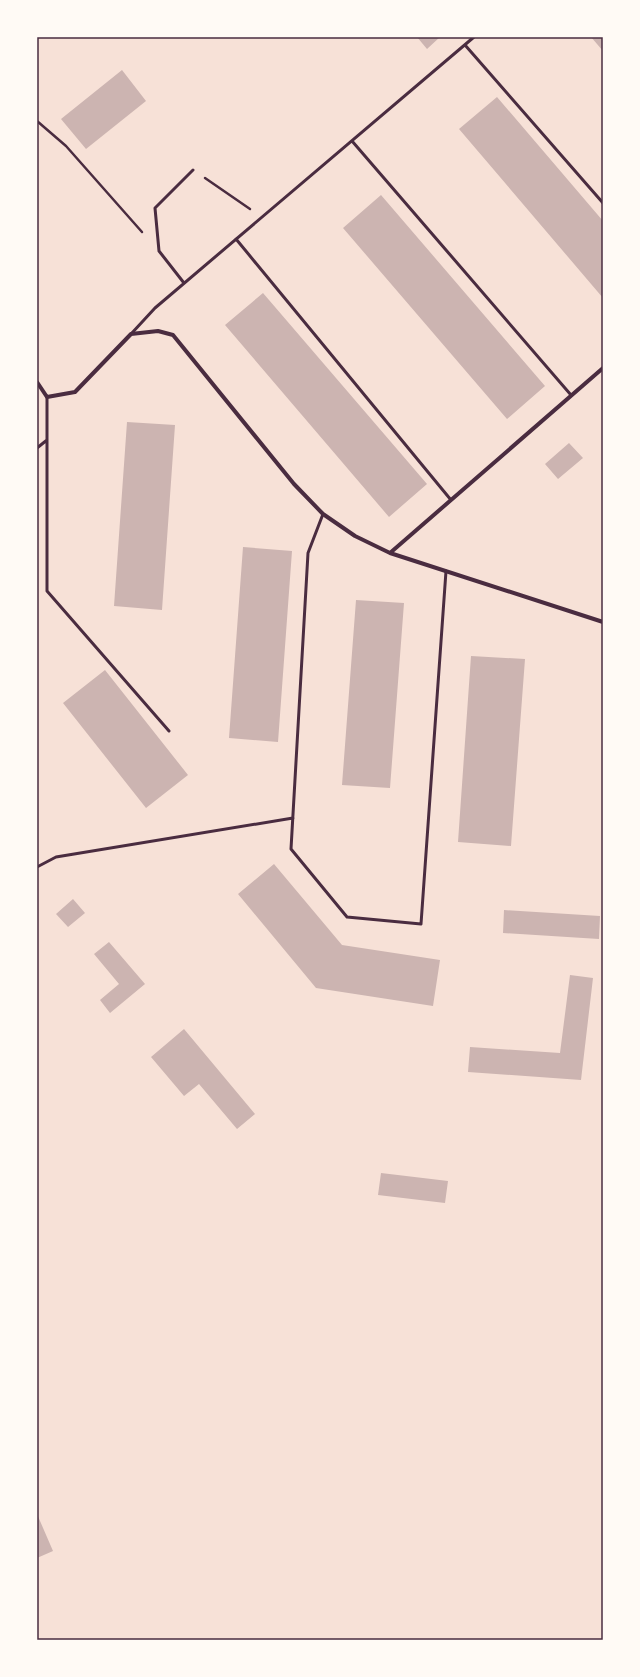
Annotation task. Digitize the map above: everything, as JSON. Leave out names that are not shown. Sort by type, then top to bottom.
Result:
[{"type":"street","points":[[37,382],[47,397],[75,392],[131,334],[158,331],[173,335],[294,484],[323,514],[355,536],[390,553],[603,622]]},
{"type":"street","points":[[390,553],[603,368]]},
{"type":"lane","points":[[131,334],[155,308],[474,37]]},
{"type":"lane","points":[[465,45],[603,203]]},
{"type":"lane","points":[[352,141],[571,395]]},
{"type":"lane","points":[[184,283],[159,251],[155,208],[194,170]]},
{"type":"lane","points":[[236,239],[451,500]]},
{"type":"lane","points":[[47,397],[47,591],[169,731]]},
{"type":"lane","points":[[37,448],[47,440]]},
{"type":"lane","points":[[323,514],[308,553],[291,849],[347,917],[421,924],[446,571]]},
{"type":"lane","points":[[37,867],[56,858],[293,818]]},
{"type":"path","points":[[37,121],[66,146],[159,251]]},
{"type":"path","points":[[194,170],[262,217]]},
{"type":"building","points":[[417,37],[440,37],[427,49]]},
{"type":"building","points":[[591,37],[603,37],[603,51]]},
{"type":"building","points":[[122,70],[146,101],[86,149],[61,119]]},
{"type":"building","points":[[497,97],[603,221],[603,298],[459,129]]},
{"type":"building","points":[[381,195],[545,386],[507,419],[343,228]]},
{"type":"building","points":[[263,293],[427,484],[389,517],[225,325]]},
{"type":"building","points":[[127,422],[175,425],[162,610],[114,606]]},
{"type":"building","points":[[569,443],[583,458],[558,479],[545,464]]},
{"type":"building","points":[[243,547],[292,551],[278,742],[229,738]]},
{"type":"building","points":[[356,600],[404,603],[390,788],[342,785]]},
{"type":"building","points":[[471,656],[525,659],[511,846],[458,842]]},
{"type":"building","points":[[105,670],[188,775],[146,808],[63,703]]},
{"type":"building","points":[[274,864],[342,945],[440,960],[433,1006],[316,988],[238,894]]},
{"type":"building","points":[[73,899],[85,913],[68,927],[56,914]]},
{"type":"building","points":[[504,910],[600,916],[599,939],[503,933]]},
{"type":"building","points":[[109,942],[145,984],[110,1013],[100,1000],[119,984],[94,954]]},
{"type":"building","points":[[570,975],[593,978],[581,1080],[468,1072],[470,1047],[560,1053]]},
{"type":"building","points":[[184,1029],[255,1114],[237,1129],[199,1084],[184,1096],[151,1057]]},
{"type":"building","points":[[381,1173],[448,1181],[445,1203],[378,1195]]},
{"type":"building","points":[[37,1514],[53,1551],[37,1558]]}]
